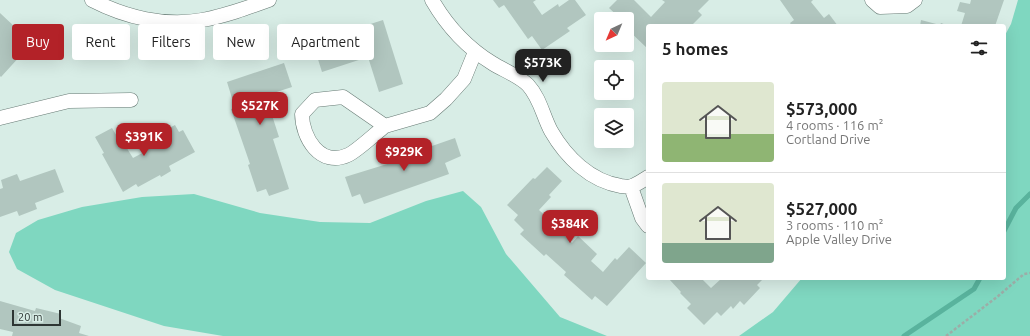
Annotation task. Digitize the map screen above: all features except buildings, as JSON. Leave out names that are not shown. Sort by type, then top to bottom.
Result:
[{"type":"street","points":[[92,0],[115,10],[147,19],[182,22],[211,18],[269,0]]},
{"type":"street","points":[[432,0],[453,32],[475,52],[529,86],[551,130],[566,153],[579,165],[596,177],[612,184],[631,187],[646,178]]},
{"type":"street","points":[[872,0],[880,6],[907,6],[916,0]]},
{"type":"street","points":[[384,126],[343,96],[315,100],[302,114],[302,122],[308,141],[321,155],[335,157],[348,155],[384,126],[430,113],[446,99],[464,79],[475,52]]},
{"type":"street","points":[[0,118],[69,101],[131,100]]},
{"type":"street","points":[[631,187],[642,218],[646,223]]},
{"type":"path","points":[[946,336],[997,297],[1024,274],[1030,273]]},
{"type":"green space","points":[[1018,0],[1030,0],[1030,336],[739,336],[773,312],[800,280],[1006,280],[1006,33],[1011,24]]},
{"type":"green space","points":[[463,191],[481,207],[506,254],[560,317],[607,336],[223,336],[164,326],[55,290],[17,269],[9,252],[16,233],[38,220],[82,207],[142,197],[194,194],[260,213],[320,222],[370,223],[426,201]]},
{"type":"waterway","points":[[1006,227],[1016,208],[1030,194]]},
{"type":"waterway","points":[[904,336],[974,289],[979,280]]}]
